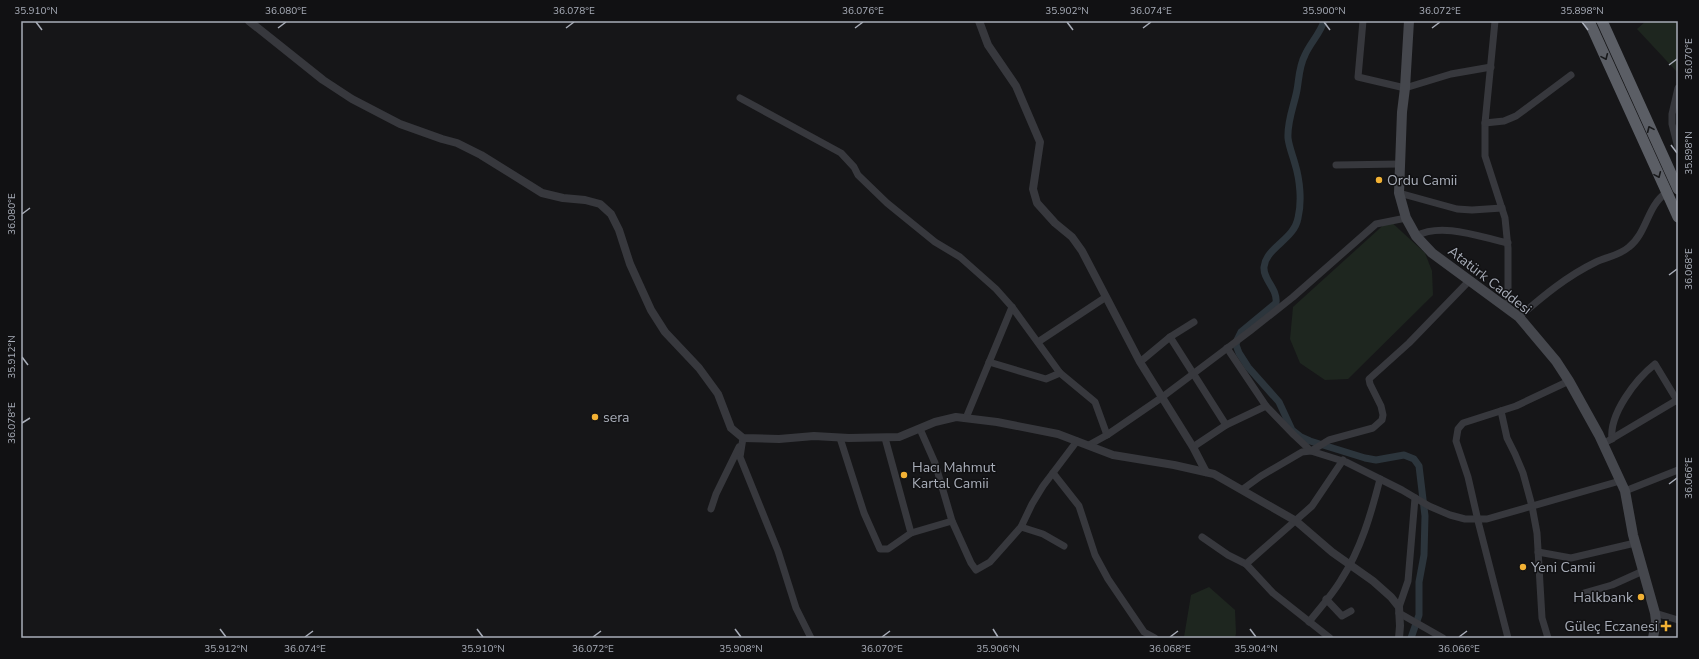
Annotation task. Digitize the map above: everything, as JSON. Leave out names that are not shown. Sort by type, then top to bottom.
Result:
[{"type":"highway","points":[[1589,21],[1678,218]]},
{"type":"highway","points":[[1602,21],[1678,190]]},
{"type":"main road","name":"Atatürk Caddesi","points":[[1409,21],[1402,112],[1399,192],[1406,218],[1416,236],[1432,253],[1519,317],[1556,361],[1608,442],[1620,481],[1625,491],[1635,543],[1655,613],[1656,621],[1653,638]]},
{"type":"street","points":[[249,21],[323,80],[352,99],[400,124],[457,143],[481,155],[542,193],[600,204],[611,214],[619,230],[630,264],[651,310],[665,332],[699,368],[718,394],[731,428],[743,438],[778,439],[814,436],[840,438],[899,438],[935,422],[956,417],[997,422],[1058,434],[1113,455],[1174,465],[1214,474],[1243,489],[1296,521],[1391,597],[1399,610],[1412,620],[1443,638]]},
{"type":"street","points":[[979,21],[988,45],[1016,86],[1040,142],[1033,189],[1037,203],[1055,223],[1072,238],[1082,251],[1140,362],[1161,398],[1193,447],[1206,472]]},
{"type":"street","points":[[1363,21],[1358,78],[1405,88],[1451,74],[1491,67]]},
{"type":"street","points":[[1495,21],[1485,123],[1485,156],[1505,218],[1508,243],[1508,309]]},
{"type":"street","points":[[1485,123],[1504,121],[1516,116],[1571,75]]},
{"type":"street","points":[[1678,88],[1674,100],[1672,119],[1678,148]]},
{"type":"street","points":[[740,98],[841,153],[854,167],[858,175],[887,203],[935,242],[960,257],[996,289],[1012,307],[1060,374],[1095,402],[1107,435]]},
{"type":"street","points":[[1336,165],[1400,164]]},
{"type":"street","points":[[1399,192],[1457,209],[1472,210],[1502,208]]},
{"type":"street","points":[[1519,317],[1545,294],[1568,278],[1596,262],[1628,248],[1637,239],[1654,204],[1666,193]]},
{"type":"street","points":[[1089,445],[1107,435],[1161,398],[1250,331],[1293,297],[1376,224],[1406,218]]},
{"type":"street","points":[[1416,236],[1428,230],[1444,229],[1508,243]]},
{"type":"street","points":[[1243,489],[1261,476],[1302,452],[1311,450],[1329,440],[1373,428],[1382,420],[1383,415],[1381,406],[1370,384],[1369,378],[1409,343],[1469,281]]},
{"type":"street","points":[[1038,342],[1106,297]]},
{"type":"street","points":[[966,418],[1012,307]]},
{"type":"street","points":[[1140,362],[1170,337],[1194,322]]},
{"type":"street","points":[[1170,337],[1226,425]]},
{"type":"street","points":[[1227,348],[1266,406],[1311,450],[1343,460],[1429,506],[1464,519],[1487,519],[1620,481]]},
{"type":"street","points":[[989,362],[1046,379],[1060,374]]},
{"type":"street","points":[[1654,364],[1677,401],[1608,442],[1615,418],[1635,384],[1654,364]]},
{"type":"street","points":[[1508,638],[1468,477],[1456,441],[1458,429],[1464,423],[1516,406],[1569,381]]},
{"type":"street","points":[[1193,447],[1226,425],[1266,406]]},
{"type":"street","points":[[1501,411],[1507,438],[1523,473],[1532,506],[1538,552],[1539,593],[1542,618],[1548,638]]},
{"type":"street","points":[[920,429],[935,463],[952,521],[971,563],[976,570],[990,562],[1021,527],[1032,504],[1077,441]]},
{"type":"street","points":[[710,509],[743,438]]},
{"type":"street","points":[[743,438],[740,457],[778,551],[796,608],[811,638]]},
{"type":"street","points":[[840,438],[864,513],[880,549],[888,549],[911,533],[952,521]]},
{"type":"street","points":[[885,438],[911,533]]},
{"type":"street","points":[[1246,564],[1312,506],[1343,460]]},
{"type":"street","points":[[1625,491],[1678,470]]},
{"type":"street","points":[[1053,473],[1079,506],[1095,555],[1108,579],[1144,632],[1155,638]]},
{"type":"street","points":[[1309,622],[1342,580],[1350,564],[1366,530],[1380,479]]},
{"type":"street","points":[[1399,638],[1399,610],[1408,581],[1417,499]]},
{"type":"street","points":[[1021,527],[1043,534],[1064,546]]},
{"type":"street","points":[[1202,537],[1228,555],[1246,564],[1273,593],[1330,638]]},
{"type":"street","points":[[1538,552],[1571,558],[1635,543]]},
{"type":"street","points":[[1584,593],[1612,585],[1643,571]]},
{"type":"street","points":[[1326,599],[1342,616],[1351,611]]},
{"type":"street","points":[[1655,613],[1678,620]]},
{"type":"shaded area","points":[[1646,21],[1678,21],[1678,73],[1637,29]]},
{"type":"shaded area","points":[[1389,220],[1425,253],[1432,271],[1433,295],[1348,379],[1325,380],[1300,363],[1290,339],[1293,307]]},
{"type":"shaded area","points":[[1209,587],[1235,610],[1235,638],[1184,637],[1191,595]]},
{"type":"waterway","points":[[1324,21],[1303,59],[1288,132],[1288,138],[1297,170],[1299,184],[1300,205],[1298,218],[1291,232],[1270,254],[1264,267],[1264,272],[1275,293],[1276,303],[1241,332],[1236,345],[1248,367],[1279,402],[1292,430],[1301,437],[1365,458],[1376,460],[1404,455],[1414,459],[1419,466],[1425,516],[1424,555],[1419,582],[1419,615],[1411,638]]},
{"type":"place","name":"Ordu Camii","points":[[1379,180]]},
{"type":"place","name":"sera","points":[[595,417]]},
{"type":"place","name":"Hacı Mahmut Kartal Camii","points":[[904,475]]},
{"type":"place","name":"Yeni Camii","points":[[1523,567]]},
{"type":"place","name":"Halkbank","points":[[1641,597]]},
{"type":"place","name":"Güleç Eczanesi","points":[[1666,626]]}]
